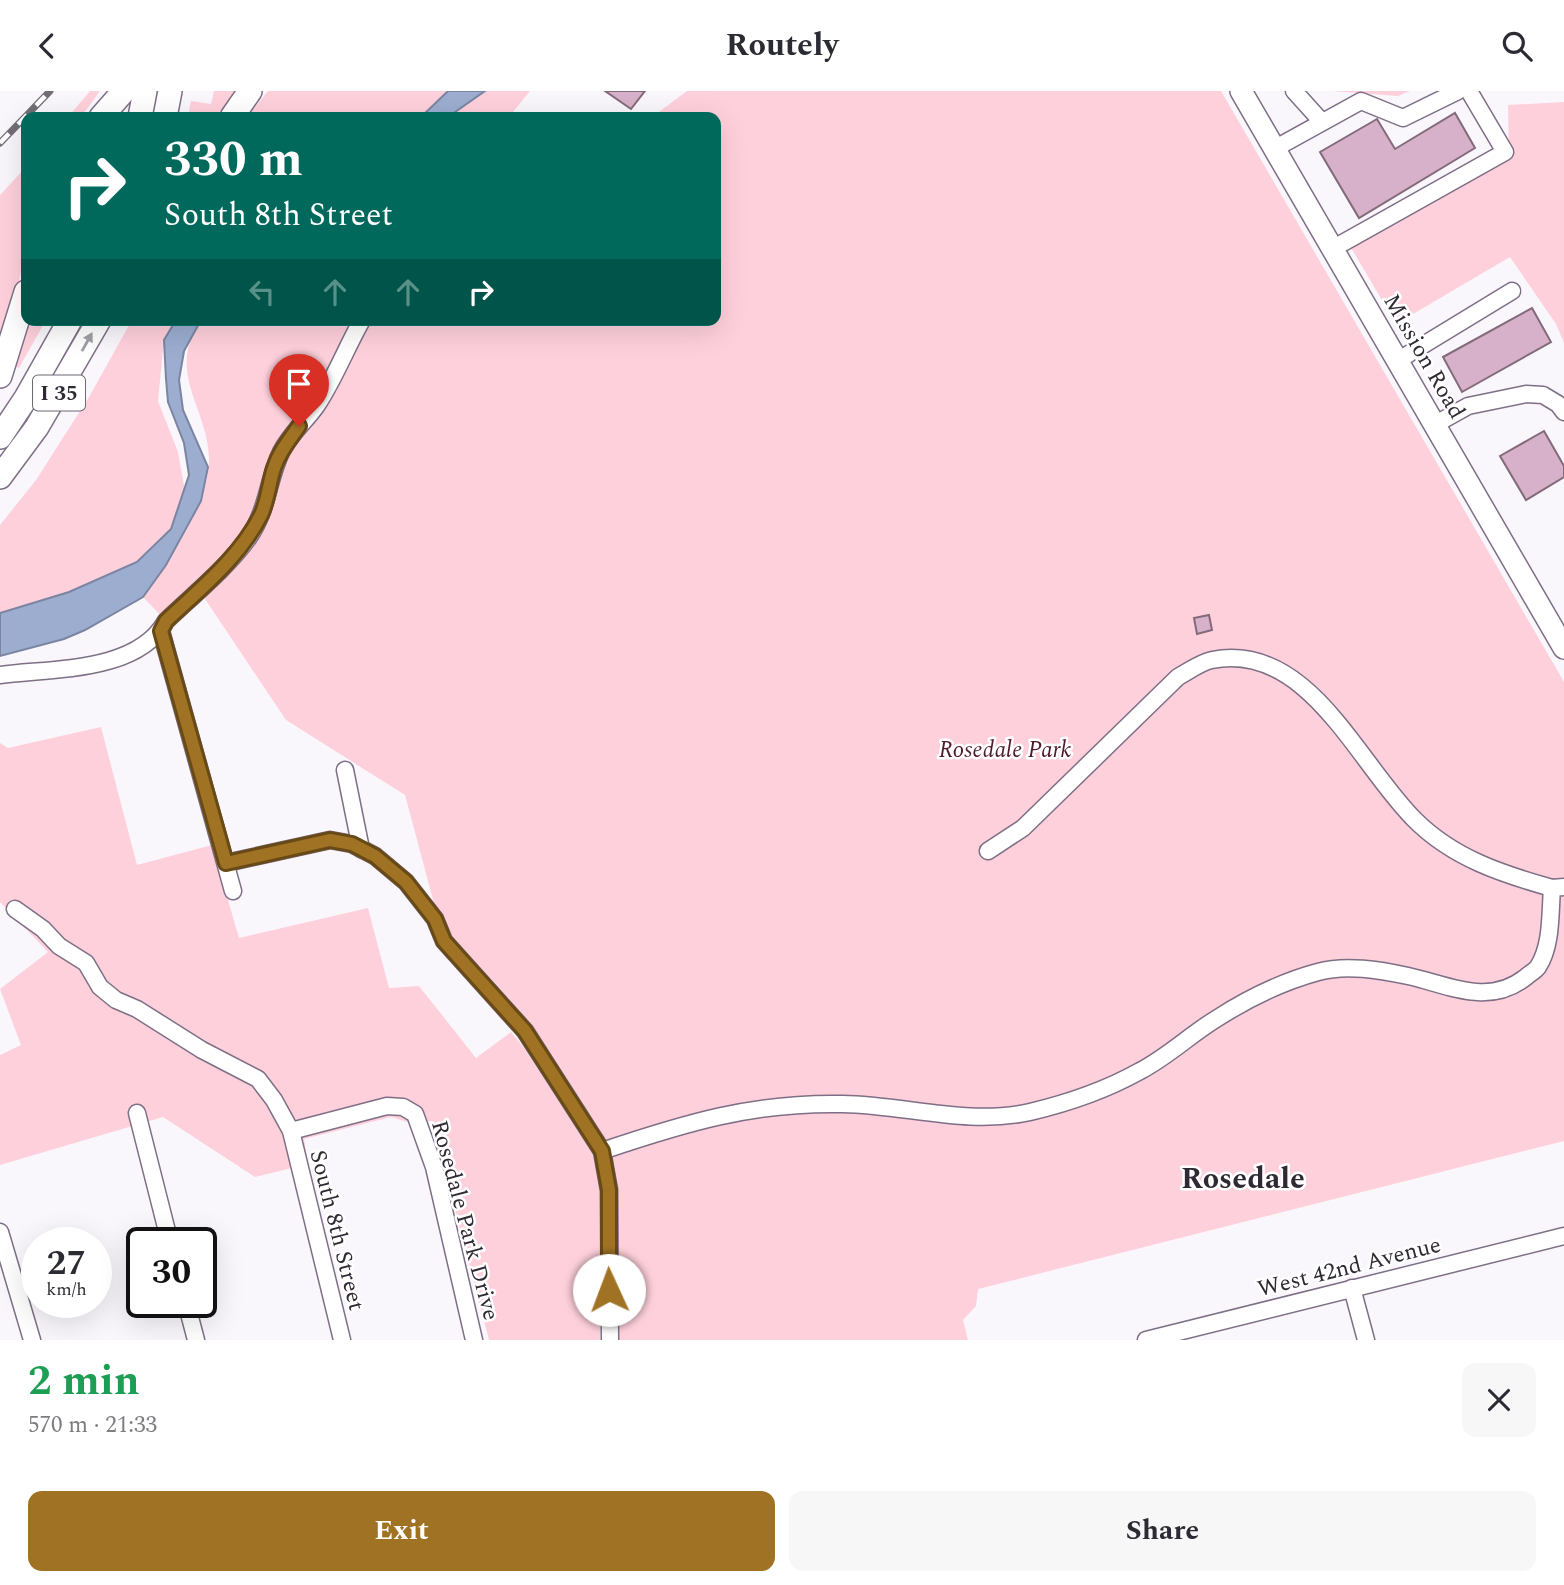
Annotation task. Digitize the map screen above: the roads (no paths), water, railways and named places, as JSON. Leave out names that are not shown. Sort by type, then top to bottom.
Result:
[{"type":"highway","points":[[105,112],[124,91]]},
{"type":"highway","points":[[140,112],[145,91]]},
{"type":"highway","points":[[166,112],[170,91]]},
{"type":"highway","points":[[235,112],[250,91]]},
{"type":"highway","points":[[0,376],[21,308]]},
{"type":"highway","name":"I 35","points":[[0,437],[26,398],[67,326]]},
{"type":"highway","name":"I 35","points":[[6,470],[57,395],[96,326]]},
{"type":"main road","name":"Mission Road","points":[[1241,91],[1564,648]]},
{"type":"street","points":[[1293,91],[1322,122]]},
{"type":"street","points":[[1274,149],[1361,101],[1403,118],[1458,91]]},
{"type":"street","points":[[1332,249],[1505,152],[1469,91]]},
{"type":"street","points":[[1397,361],[1512,291]]},
{"type":"street","points":[[0,675],[110,661],[144,647],[161,631],[166,621],[233,556],[250,535],[263,511],[274,466],[339,368],[359,326]]},
{"type":"street","points":[[1434,425],[1468,406],[1526,394],[1543,395],[1558,404],[1564,412]]},
{"type":"street","points":[[161,631],[233,891]]},
{"type":"street","points":[[602,1151],[684,1124],[754,1109],[845,1104],[985,1118],[1028,1112],[1072,1101],[1142,1070],[1217,1019],[1279,984],[1321,971],[1363,969],[1409,976],[1466,992],[1494,993],[1517,984],[1538,968],[1549,939],[1558,888],[1504,875],[1456,853],[1415,820],[1308,689],[1275,667],[1238,658],[1209,661],[1178,677],[1023,828],[988,851]]},
{"type":"street","points":[[345,770],[361,849]]},
{"type":"street","points":[[226,863],[330,840],[352,844],[375,856],[406,882],[435,919],[444,941],[525,1031],[602,1151],[609,1190],[610,1340]]},
{"type":"street","name":"South 8th Street","points":[[15,909],[43,929],[59,946],[86,963],[100,987],[116,1000],[137,1009],[202,1050],[258,1079],[274,1100],[291,1131],[342,1340]]},
{"type":"street","name":"Rosedale Park Drive","points":[[291,1131],[387,1107],[403,1107],[415,1114],[434,1167],[474,1340]]},
{"type":"street","points":[[137,1113],[166,1227]]},
{"type":"street","points":[[0,1232],[32,1340]]},
{"type":"street","name":"West 42nd Avenue","points":[[1146,1340],[1564,1236]]},
{"type":"street","points":[[1352,1288],[1366,1340]]},
{"type":"street","points":[[190,1318],[195,1340]]},
{"type":"water","points":[[448,91],[485,91],[455,112],[426,112]]},
{"type":"water","points":[[172,326],[198,326],[184,351],[179,380],[183,410],[208,467],[201,501],[166,565],[143,597],[64,639],[0,656],[0,613],[69,592],[137,562],[171,529],[189,475],[184,443],[168,402],[164,340]]},
{"type":"railway","points":[[30,112],[50,91]]},
{"type":"railway","points":[[0,143],[21,121]]},
{"type":"district","name":"Rosedale","points":[[1243,1178]]},
{"type":"park label","name":"Rosedale Park","points":[[1005,749]]}]
